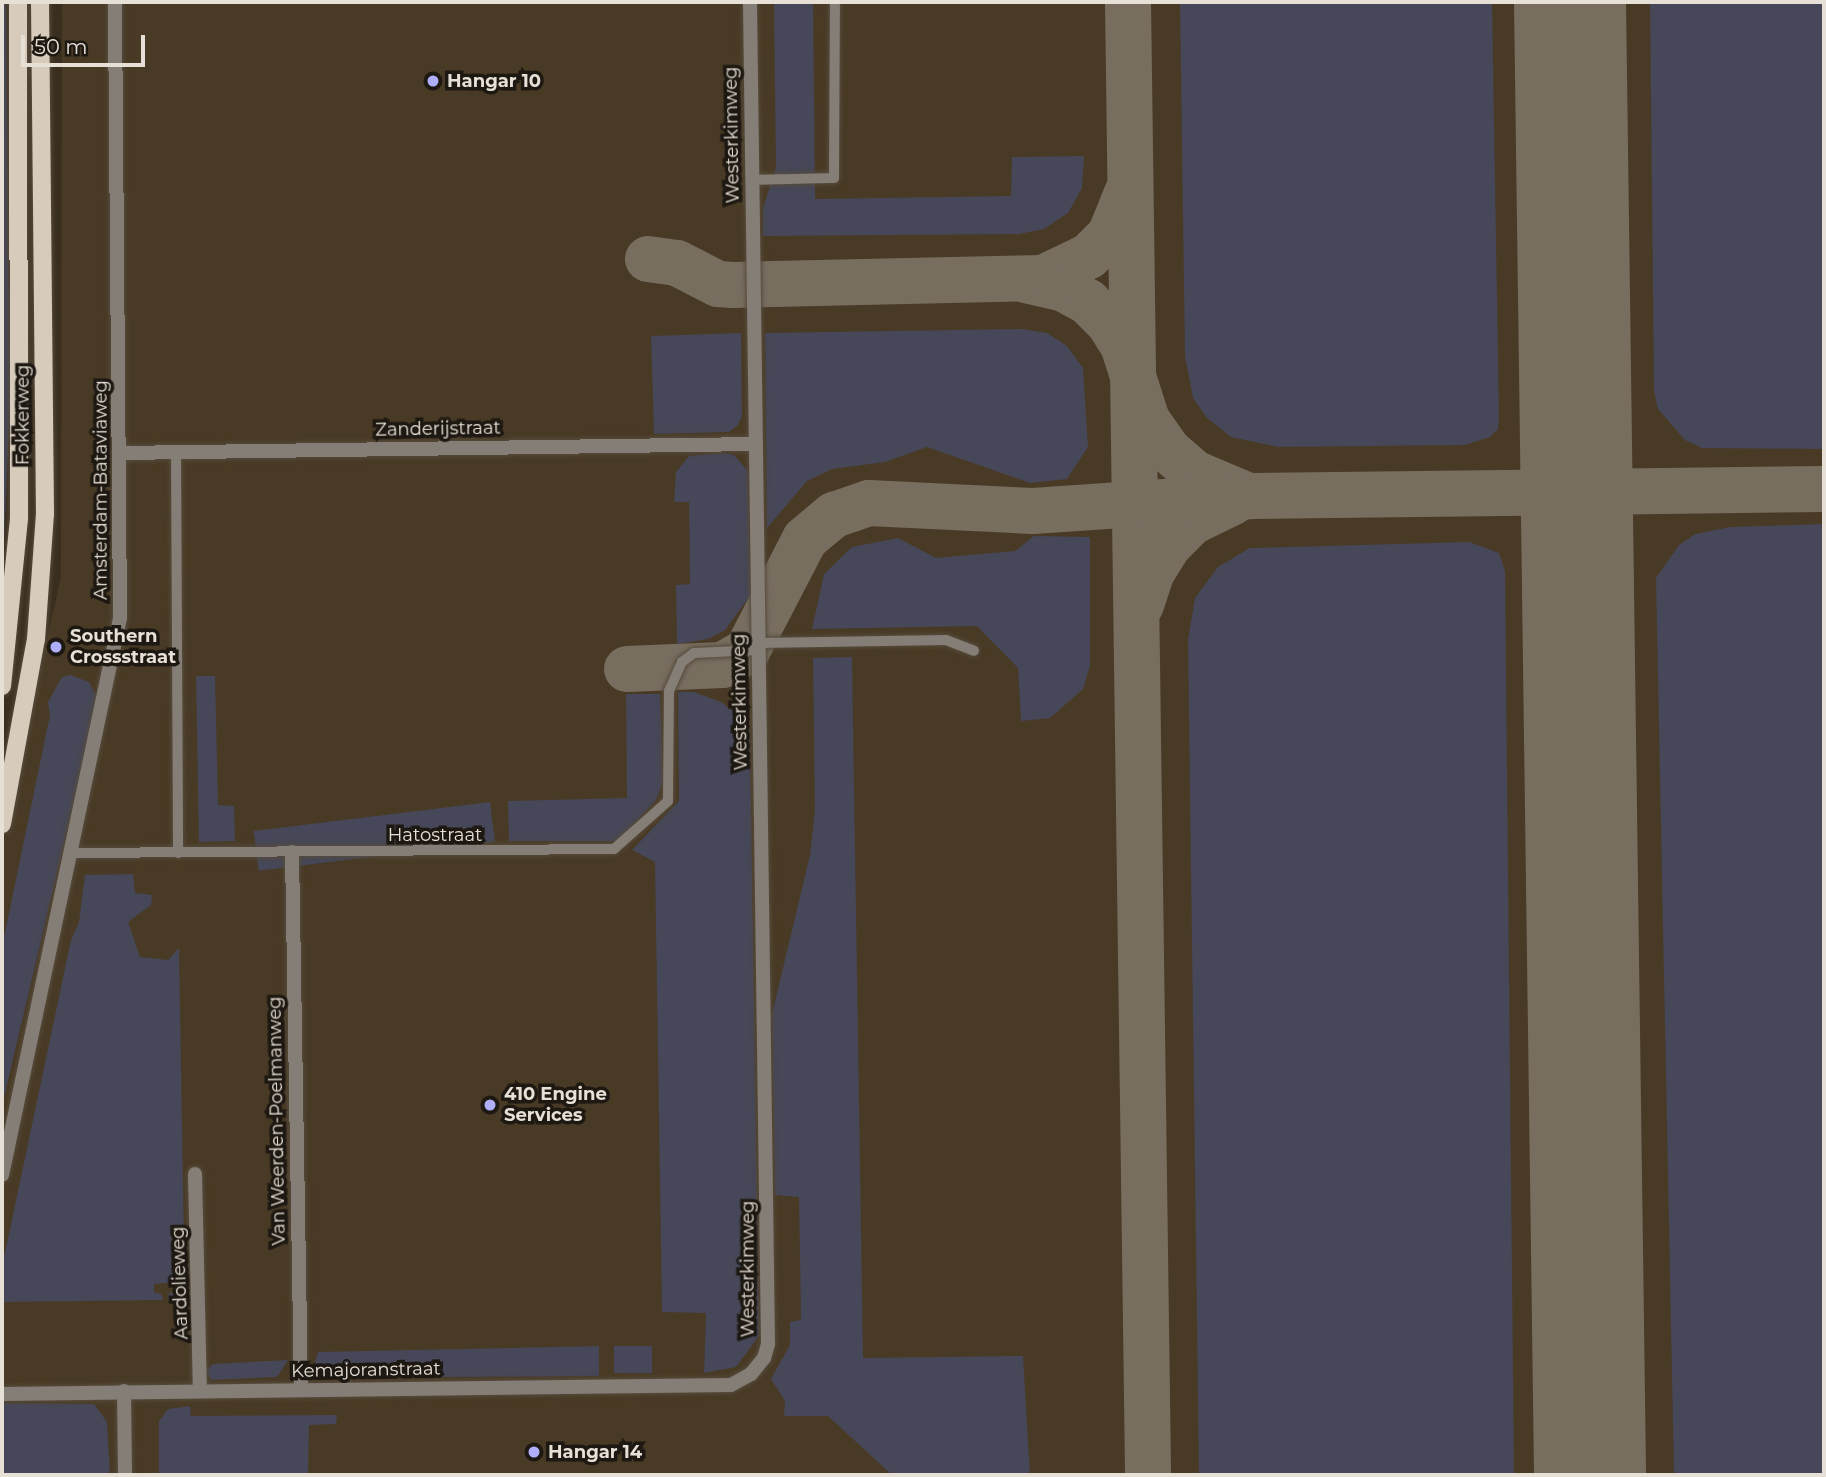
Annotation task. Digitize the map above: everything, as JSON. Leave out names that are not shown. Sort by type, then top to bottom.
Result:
[{"type":"main road","name":"Fokkerweg","points":[[2,686],[19,518],[18,2]]},
{"type":"main road","name":"Fokkerweg","points":[[2,824],[35,648],[45,514],[40,2]]},
{"type":"street","name":"Amsterdam-Bataviaweg","points":[[2,1175],[73,853],[120,618],[115,2]]},
{"type":"street","name":"Westerkimweg","points":[[731,1385],[751,1374],[768,1344],[750,2]]},
{"type":"street","name":"Zanderijstraat","points":[[120,453],[756,444]]},
{"type":"street","name":"Van Weerden-Poelmanweg","points":[[292,852],[301,1391]]},
{"type":"street","name":"Aardolieweg","points":[[195,1174],[200,1391]]},
{"type":"street","name":"Kemajoranstraat","points":[[2,1394],[731,1385]]},
{"type":"street","points":[[124,1391],[125,1475]]},
{"type":"lane","points":[[752,180],[834,178],[835,2]]},
{"type":"lane","points":[[176,453],[178,853]]},
{"type":"lane","points":[[759,646],[946,640],[974,651]]},
{"type":"lane","name":"Hatostraat","points":[[73,853],[614,849],[668,801],[669,691],[673,676],[694,653],[759,646]]},
{"type":"shaded area","points":[[2,2],[6,2],[10,402],[2,588]]},
{"type":"shaded area","points":[[62,2],[1824,2],[1824,1475],[2,1475],[2,841],[61,577]]},
{"type":"shaded area","points":[[774,2],[813,2],[815,199],[1011,196],[1012,157],[1084,156],[1082,188],[1068,213],[1044,229],[1019,234],[763,236],[763,208],[776,167]]},
{"type":"shaded area","points":[[1180,2],[1492,2],[1499,418],[1498,429],[1490,437],[1465,445],[1278,447],[1231,437],[1207,418],[1193,398],[1185,356]]},
{"type":"shaded area","points":[[1650,2],[1824,2],[1824,449],[1702,448],[1685,440],[1658,409],[1654,391]]},
{"type":"shaded area","points":[[1022,329],[1047,333],[1067,346],[1083,368],[1088,447],[1067,479],[1030,483],[927,447],[885,462],[832,469],[807,481],[767,528],[765,333]]},
{"type":"shaded area","points":[[741,333],[742,416],[738,425],[729,432],[654,434],[651,336]]},
{"type":"shaded area","points":[[723,453],[734,455],[748,471],[750,596],[725,630],[708,639],[677,644],[676,585],[690,584],[689,502],[674,502],[676,472],[689,456]]},
{"type":"shaded area","points":[[1824,524],[1824,1475],[1674,1475],[1656,578],[1679,545],[1695,534],[1731,527]]},
{"type":"shaded area","points":[[1034,536],[1090,537],[1090,666],[1083,689],[1050,718],[1021,721],[1018,668],[977,626],[812,629],[824,574],[852,547],[898,538],[936,558],[1015,551]]},
{"type":"shaded area","points":[[1469,542],[1499,553],[1505,571],[1514,1475],[1199,1475],[1188,640],[1195,598],[1218,567],[1250,548]]},
{"type":"shaded area","points":[[852,657],[863,1358],[1023,1356],[1030,1475],[892,1475],[828,1416],[784,1416],[785,1401],[771,1379],[790,1345],[790,1322],[801,1320],[799,1197],[775,1195],[772,1014],[810,855],[815,810],[813,658]]},
{"type":"shaded area","points":[[70,675],[89,682],[98,699],[2,1106],[2,947],[50,715],[48,702],[62,677]]},
{"type":"shaded area","points":[[196,676],[215,676],[218,805],[234,806],[235,841],[199,842]]},
{"type":"shaded area","points":[[678,692],[694,692],[721,702],[744,720],[750,734],[759,1336],[736,1367],[704,1373],[706,1313],[662,1312],[655,862],[632,850],[679,801]]},
{"type":"shaded area","points":[[626,694],[660,694],[663,782],[656,800],[618,841],[509,841],[508,801],[627,798]]},
{"type":"shaded area","points":[[490,802],[495,842],[259,871],[254,831]]},
{"type":"shaded area","points":[[133,874],[135,893],[152,895],[151,905],[128,922],[140,957],[168,960],[179,948],[185,1300],[168,1300],[169,1293],[177,1293],[176,1282],[154,1284],[154,1292],[161,1294],[163,1300],[2,1302],[2,1267],[71,940],[79,922],[85,875]]},
{"type":"shaded area","points":[[599,1346],[599,1376],[311,1378],[318,1352]]},
{"type":"shaded area","points":[[614,1346],[652,1346],[652,1373],[614,1373]]},
{"type":"shaded area","points":[[288,1360],[277,1377],[211,1380],[206,1370],[213,1364]]},
{"type":"shaded area","points":[[2,1403],[94,1404],[107,1422],[110,1475],[2,1475]]},
{"type":"shaded area","points":[[190,1406],[191,1416],[337,1415],[336,1424],[309,1425],[308,1474],[159,1475],[159,1421],[168,1409]]},
{"type":"taxiway","points":[[1128,2],[1148,1475]]},
{"type":"taxiway","points":[[648,259],[677,263],[718,284],[733,285],[1043,278],[1089,256],[1110,235],[1127,193]]},
{"type":"taxiway","points":[[1026,280],[1062,288],[1088,302],[1109,323],[1123,345],[1147,420],[1169,451],[1194,473],[1244,494]]},
{"type":"taxiway","points":[[1576,435],[1580,456],[1595,478],[1625,490]]},
{"type":"taxiway","points":[[627,669],[723,665],[747,651],[805,539],[834,515],[869,503],[1033,511],[1252,496],[1824,489]]},
{"type":"taxiway","points":[[1529,491],[1557,501],[1574,524],[1578,580]]},
{"type":"taxiway","points":[[1141,605],[1152,572],[1169,545],[1192,522],[1233,502]]},
{"type":"runway","points":[[1570,2],[1590,1475]]},
{"type":"place","name":"Hangar 10","points":[[433,81]]},
{"type":"place","name":"Southern Crossstraat","points":[[56,647]]},
{"type":"place","name":"410 Engine Services","points":[[490,1105]]},
{"type":"place","name":"Hangar 14","points":[[534,1452]]}]
